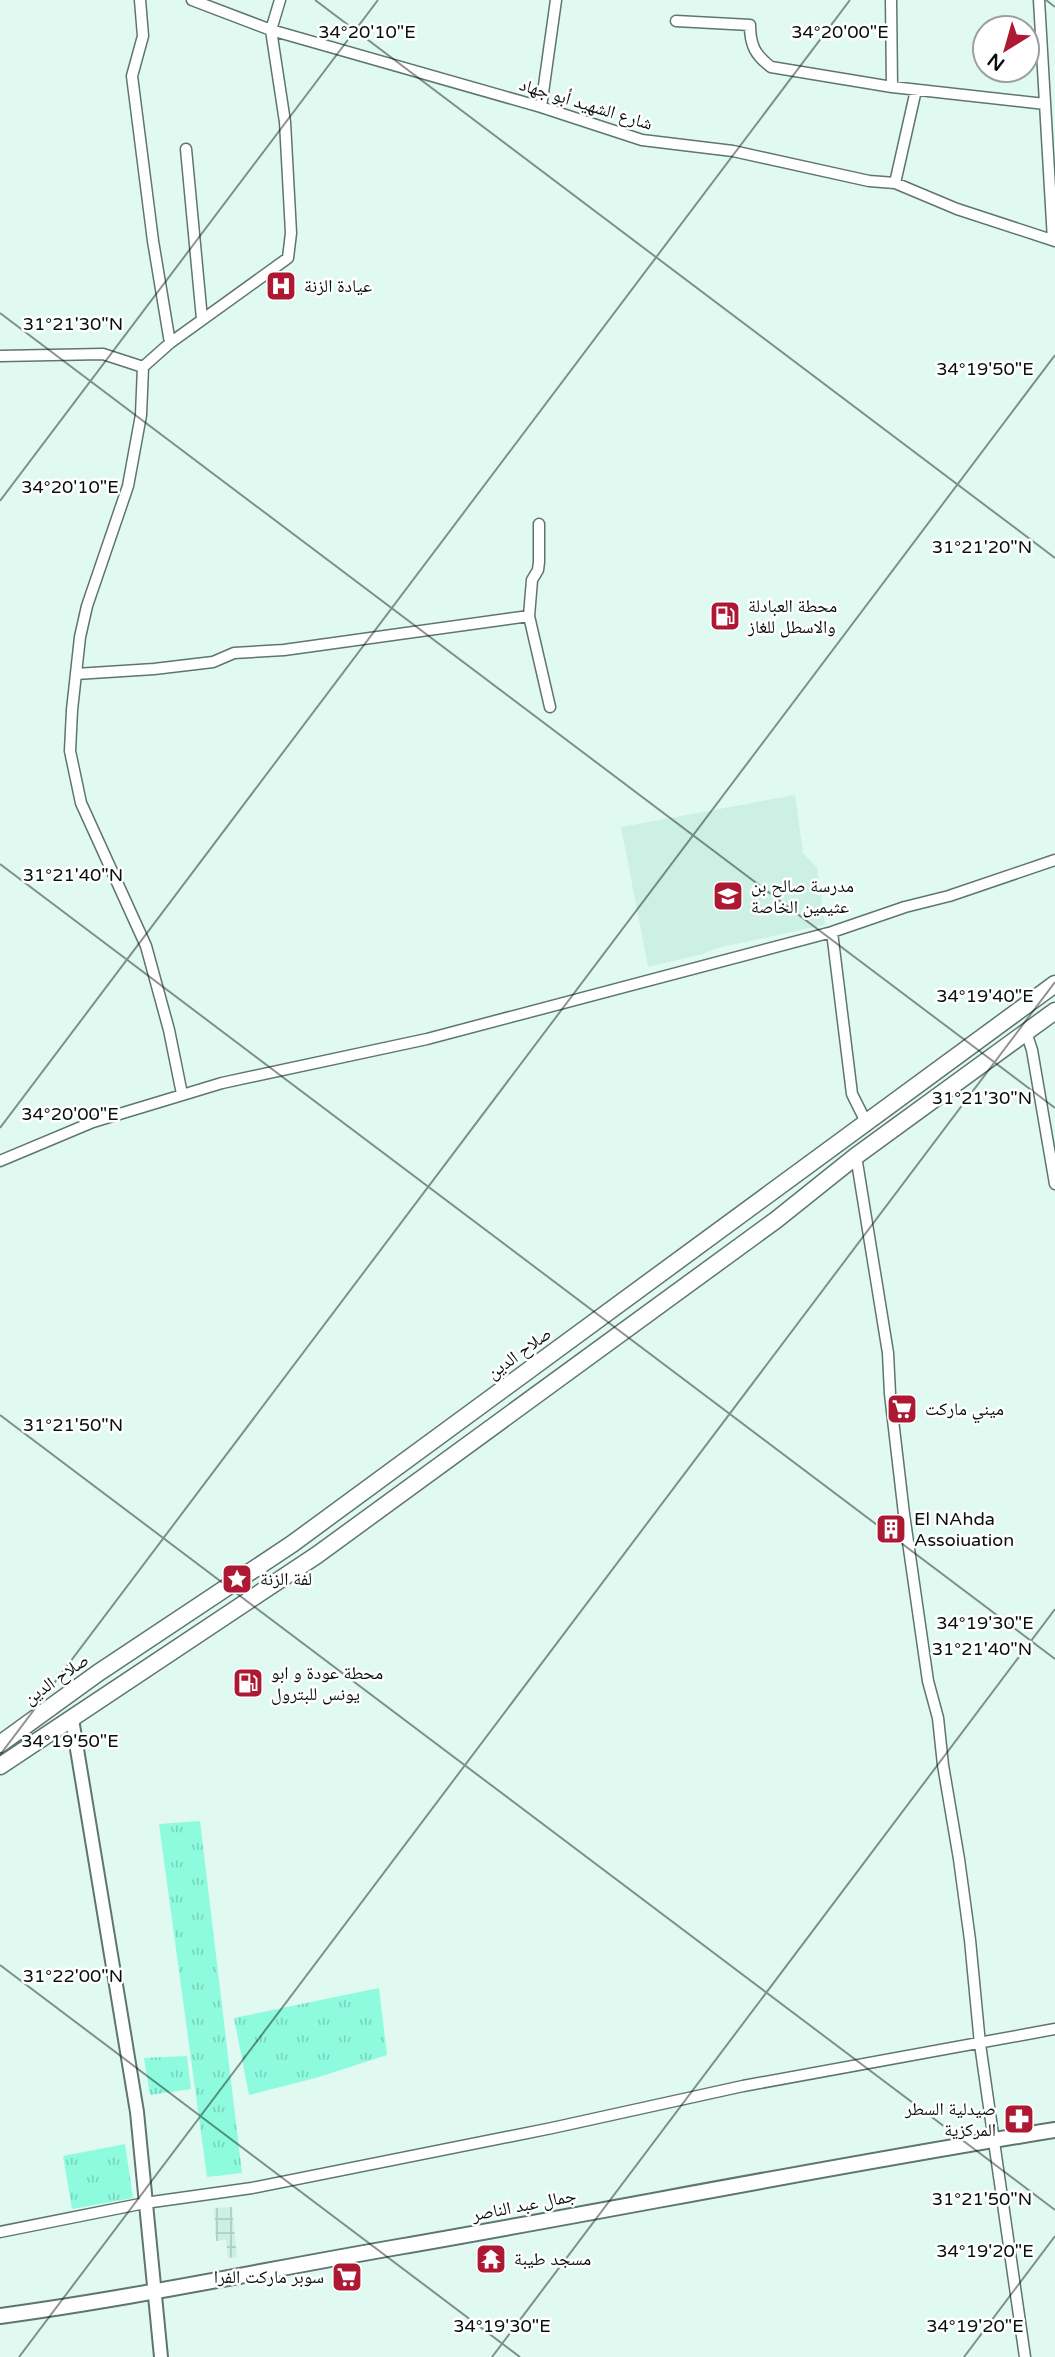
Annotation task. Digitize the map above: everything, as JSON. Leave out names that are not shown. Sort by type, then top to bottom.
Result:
[{"type":"highway","name":"صلاح الدين","points":[[0,1744],[98,1673],[232,1585],[338,1509],[1055,984]]},
{"type":"highway","points":[[0,1766],[351,1531],[776,1220],[856,1156],[1055,1011]]},
{"type":"highway","points":[[609,1312],[626,1319],[626,1325],[620,1333]]},
{"type":"highway","points":[[338,1509],[342,1528],[351,1531]]},
{"type":"main road","name":"جمال عبد الناصر","points":[[0,2316],[153,2292],[737,2184],[1055,2130]]},
{"type":"street","points":[[140,0],[143,36],[132,76],[153,241],[170,343]]},
{"type":"street","name":"شارع الشهيد أبو جهاد","points":[[192,0],[271,30],[541,107],[642,140],[733,151],[869,181],[895,183],[957,209],[1054,241]]},
{"type":"street","points":[[182,1094],[169,1030],[146,946],[81,803],[71,751],[72,710],[80,637],[87,606],[120,515],[131,475],[141,415],[143,367],[170,343],[288,258],[291,233],[285,122],[271,30],[280,0]]},
{"type":"street","points":[[541,107],[555,0]]},
{"type":"street","points":[[891,0],[892,87]]},
{"type":"street","points":[[1039,0],[1054,241]]},
{"type":"street","points":[[676,21],[750,25],[750,41],[758,57],[771,67],[892,87],[1045,104]]},
{"type":"street","points":[[895,183],[916,90]]},
{"type":"street","points":[[186,149],[202,319]]},
{"type":"street","points":[[0,356],[103,354],[143,367]]},
{"type":"street","points":[[539,524],[539,562],[532,580],[529,616],[550,707]]},
{"type":"street","points":[[76,674],[213,662],[234,653],[284,650],[529,616]]},
{"type":"street","points":[[0,1161],[93,1122],[182,1094],[427,1039],[832,932],[1055,860]]},
{"type":"street","points":[[832,932],[852,1094],[866,1122]]},
{"type":"street","points":[[1026,1032],[1032,1050],[1055,1184]]},
{"type":"street","points":[[856,1156],[888,1353],[893,1420],[911,1566],[928,1681],[938,1718],[963,1886],[980,2044],[1025,2357]]},
{"type":"street","points":[[72,1718],[137,2112],[161,2357]]},
{"type":"street","points":[[0,2232],[145,2203],[265,2185],[552,2129],[743,2086],[1055,2029]]},
{"type":"shaded area","name":"مدرسة صالح بن عثيمين الخاصة","points":[[795,795],[803,853],[817,867],[825,925],[717,948],[648,967],[621,827]]},
{"type":"shaded area","points":[[232,2207],[237,2257],[228,2258],[226,2240],[216,2241],[214,2208]]},
{"type":"green space","points":[[200,1821],[242,2173],[207,2177],[159,1824]]},
{"type":"green space","points":[[379,1988],[387,2055],[319,2077],[249,2095],[234,2018]]},
{"type":"green space","points":[[187,2056],[191,2089],[150,2095],[144,2058]]},
{"type":"green space","points":[[125,2144],[133,2198],[72,2209],[63,2156]]},
{"type":"place","name":"عيادة الزنة","points":[[281,286]]},
{"type":"place","name":"محطة العبادلة والاسطل للغاز","points":[[725,616]]},
{"type":"place","name":"مدرسة صالح بن عثيمين الخاصة","points":[[728,896]]},
{"type":"place","name":"ميني ماركت","points":[[902,1409]]},
{"type":"place","name":"El NAhda Assoiuation","points":[[891,1529]]},
{"type":"place","name":"لفة الزنة","points":[[237,1579]]},
{"type":"place","name":"محطة عودة و ابو يونس للبترول","points":[[248,1683]]},
{"type":"place","name":"صيدلية السطر المركزية","points":[[1019,2119]]},
{"type":"place","name":"مسجد طيبة","points":[[491,2259]]},
{"type":"place","name":"سوبر ماركت الفرا","points":[[347,2277]]}]
